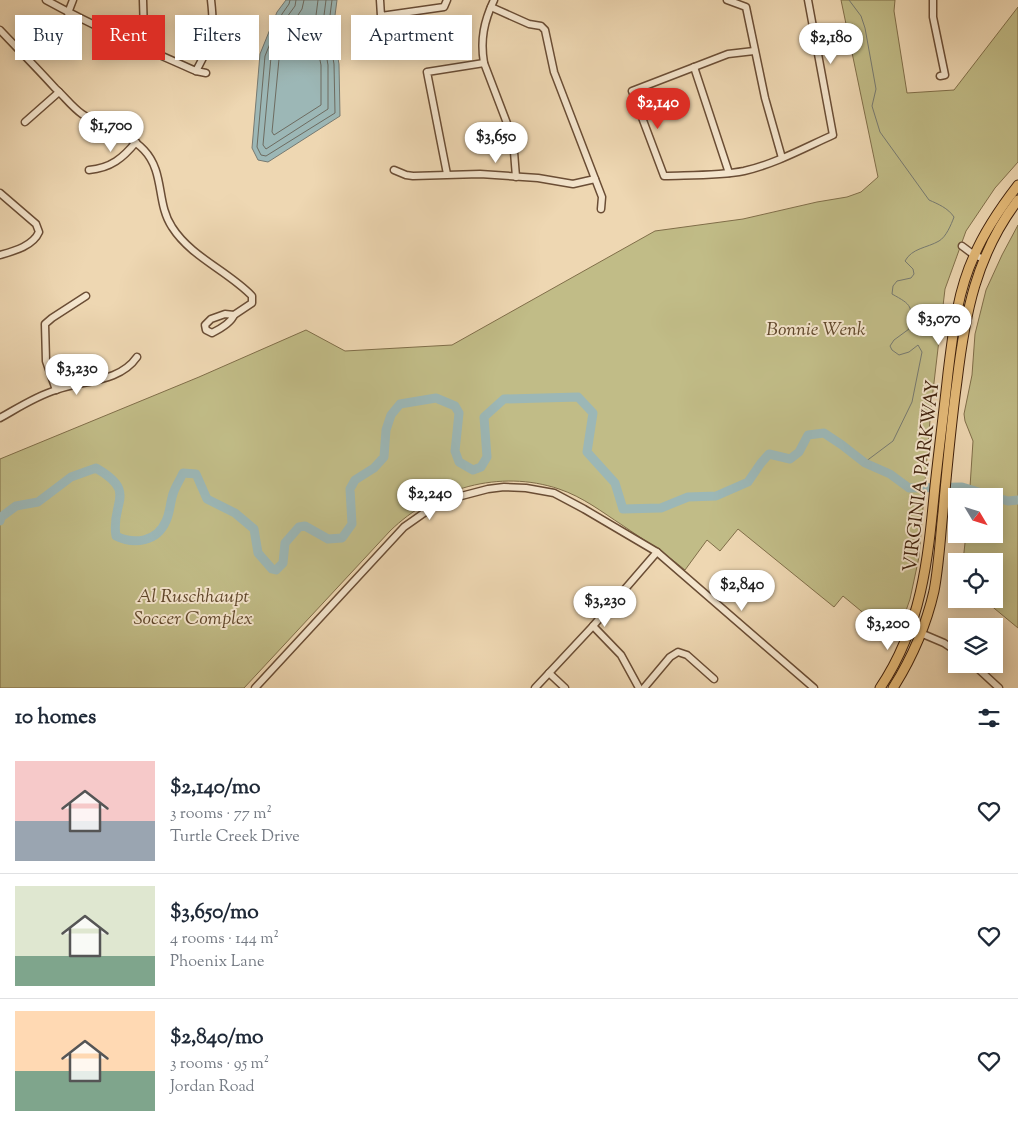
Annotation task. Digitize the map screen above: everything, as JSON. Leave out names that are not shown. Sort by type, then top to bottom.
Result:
[{"type":"main road","name":"VIRGINIA PARKWAY","points":[[893,688],[908,662],[921,633],[934,591],[941,532],[944,445],[954,322],[962,288],[974,255],[996,215],[1018,185]]},
{"type":"main road","name":"VIRGINIA PARKWAY","points":[[880,688],[898,658],[911,629],[924,580],[944,445],[966,318],[975,283],[998,230],[1018,200]]},
{"type":"street","points":[[46,0],[92,24]]},
{"type":"street","points":[[68,13],[73,0]]},
{"type":"street","points":[[143,0],[143,15]]},
{"type":"street","points":[[196,71],[210,47],[212,39],[211,0]]},
{"type":"street","points":[[380,0],[381,16],[444,7],[447,0]]},
{"type":"street","points":[[494,0],[482,38],[484,63],[513,139],[516,177]]},
{"type":"street","points":[[727,0],[746,7],[754,50],[782,158]]},
{"type":"street","points":[[754,50],[728,54],[632,91],[664,176],[745,171],[782,158],[833,135],[808,0]]},
{"type":"street","points":[[933,0],[934,17],[945,75],[940,76]]},
{"type":"street","points":[[491,7],[529,24],[542,27],[545,30],[554,72],[602,197],[601,209]]},
{"type":"street","points":[[0,30],[83,115],[136,142],[154,163],[159,178],[166,216],[175,232],[189,246],[248,293],[252,300],[250,306],[234,315]]},
{"type":"street","points":[[165,57],[196,71],[206,73]]},
{"type":"street","points":[[446,174],[427,72],[484,63]]},
{"type":"street","points":[[694,67],[729,173]]},
{"type":"street","points":[[25,122],[59,92]]},
{"type":"street","points":[[89,170],[104,168],[113,164],[125,155],[136,142]]},
{"type":"street","points":[[394,170],[406,176],[480,174],[573,184],[595,179]]},
{"type":"street","points":[[0,193],[36,224],[39,232],[33,241],[18,249],[0,255]]},
{"type":"street","points":[[962,246],[974,255],[984,259]]},
{"type":"street","points":[[56,390],[46,361],[45,324],[86,296]]},
{"type":"street","points":[[0,418],[34,399],[56,390],[108,377],[132,364],[137,357]]},
{"type":"street","points":[[255,688],[404,527],[446,500],[479,491],[504,487],[539,490],[566,498],[657,552],[814,688]]},
{"type":"street","points":[[535,688],[593,626],[657,552]]},
{"type":"street","points":[[593,626],[621,654],[639,688]]},
{"type":"street","points":[[911,629],[948,647]]},
{"type":"street","points":[[644,688],[670,657],[678,652],[683,652],[714,679]]},
{"type":"street","points":[[549,673],[565,688]]},
{"type":"street","points":[[983,673],[999,688]]},
{"type":"green space","points":[[841,0],[895,0],[894,11],[907,93],[954,90],[1018,7],[1018,162],[995,188],[966,231],[945,289],[931,408],[919,557],[910,599],[896,640],[843,596],[834,607],[738,529],[720,551],[707,540],[685,570],[600,510],[568,492],[537,483],[491,482],[469,486],[447,494],[427,503],[407,516],[390,531],[244,688],[0,688],[0,459],[199,377],[306,330],[345,351],[452,345],[655,231],[743,219],[847,197],[861,192],[878,177]]},
{"type":"green space","points":[[1018,225],[1018,628],[994,608],[1003,608],[1003,553],[964,553],[965,543],[1003,543],[1003,488],[956,488],[957,484],[970,487],[973,441],[964,414],[972,375],[975,334],[986,290]]},
{"type":"water","points":[[286,0],[337,0],[335,15],[276,15]]},
{"type":"water","points":[[269,32],[269,60],[338,60],[339,64],[340,116],[268,162],[258,160],[252,148],[260,54]]},
{"type":"waterway","points":[[849,0],[861,16],[865,28],[876,89],[872,106],[880,132],[929,200],[946,209],[954,217],[942,239],[912,253],[905,261],[913,269],[914,274],[911,278],[897,281],[893,286],[892,294],[910,307],[911,315],[909,329],[894,340],[890,346],[899,355],[909,352],[918,345],[922,352],[912,402],[893,441],[865,462]]},
{"type":"waterway","points":[[0,521],[1,517],[16,506],[38,502],[71,477],[96,468],[109,477],[116,484],[120,492],[115,524],[116,536],[123,539],[144,540],[162,528],[167,518],[174,491],[183,473],[196,474],[207,499],[235,513],[254,529],[258,553],[272,569],[276,570],[283,563],[285,543],[299,527],[305,526],[328,539],[342,538],[352,524],[350,489],[355,480],[374,468],[384,457],[386,430],[391,415],[400,404],[436,398],[455,406],[459,413],[455,451],[459,462],[473,470],[481,467],[487,457],[484,417],[504,399],[578,397],[593,413],[587,452],[615,483],[623,509],[661,508],[688,497],[716,496],[748,482],[769,454],[790,459],[799,452],[808,435],[824,433],[865,463],[890,474],[909,488],[965,488]]},
{"type":"waterway","points":[[1003,500],[1018,500]]},
{"type":"park label","name":"Bonnie Wenk","points":[[816,328]]},
{"type":"park label","name":"Al Ruschhaupt Soccer Complex","points":[[193,606]]}]
